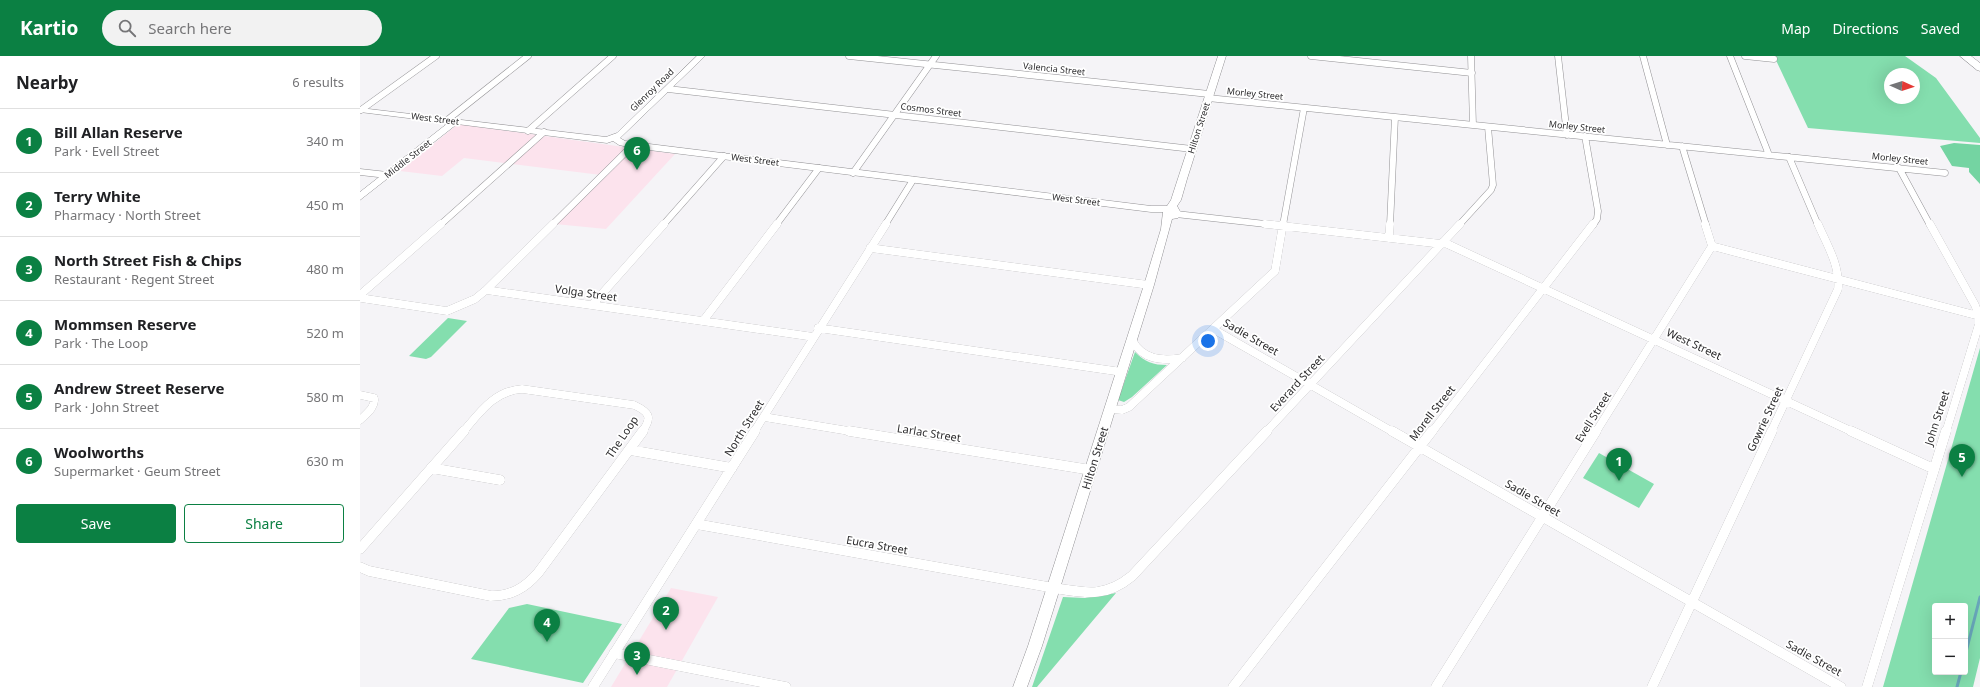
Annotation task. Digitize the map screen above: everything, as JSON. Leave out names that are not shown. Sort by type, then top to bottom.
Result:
[{"type":"highway","points":[[1965,56],[1980,68]]},
{"type":"street","points":[[360,110],[436,56]]},
{"type":"street","points":[[451,121],[528,56]]},
{"type":"street","points":[[528,131],[613,56]]},
{"type":"street","name":"Glenroy Road","points":[[615,138],[701,56]]},
{"type":"street","name":"Valencia Street","points":[[849,56],[1209,96]]},
{"type":"street","points":[[853,173],[936,56]]},
{"type":"street","name":"Hilton Street","points":[[1020,687],[1054,588],[1166,228],[1222,56]]},
{"type":"street","points":[[1311,56],[1472,73]]},
{"type":"street","points":[[1471,56],[1473,125]]},
{"type":"street","points":[[1558,56],[1567,135]]},
{"type":"street","points":[[1643,56],[1667,145]]},
{"type":"street","points":[[1730,56],[1770,155]]},
{"type":"street","points":[[1745,56],[1774,59]]},
{"type":"street","name":"Cosmos Street","points":[[668,89],[1192,149]]},
{"type":"street","name":"Morley Street","points":[[1209,96],[1304,108],[1945,173]]},
{"type":"street","points":[[1110,409],[1122,410],[1129,407],[1275,271],[1304,108]]},
{"type":"street","name":"West Street","points":[[360,110],[601,140],[615,138],[622,143],[632,145],[1172,211],[1192,215],[1442,243],[1543,288],[1934,469]]},
{"type":"street","points":[[1389,238],[1395,117]]},
{"type":"street","name":"Middle Street","points":[[360,197],[451,121]]},
{"type":"street","name":"Everard Street","points":[[1054,588],[1099,593],[1113,591],[1123,585],[1492,188],[1488,127]]},
{"type":"street","points":[[360,295],[544,132]]},
{"type":"street","name":"Morell Street","points":[[1233,687],[1599,216],[1585,136]]},
{"type":"street","points":[[360,298],[447,311],[475,299],[486,290],[632,145]]},
{"type":"street","points":[[1682,146],[1712,246],[1979,316]]},
{"type":"street","points":[[592,306],[724,156]]},
{"type":"street","name":"Gowrie Street","points":[[1652,687],[1838,290],[1839,279],[1837,267],[1789,157]]},
{"type":"street","points":[[703,322],[819,168]]},
{"type":"street","points":[[1899,168],[1979,316]]},
{"type":"street","points":[[360,172],[387,175]]},
{"type":"street","name":"North Street","points":[[593,687],[764,417],[814,337],[818,328],[913,180]]},
{"type":"street","name":"Evell Street","points":[[1436,687],[1655,340],[1712,246]]},
{"type":"street","points":[[870,248],[1149,285]]},
{"type":"street","name":"Volga Street","points":[[486,290],[814,337]]},
{"type":"street","name":"John Street","points":[[1867,687],[1979,324],[1979,316]]},
{"type":"street","points":[[818,328],[1122,372]]},
{"type":"street","name":"Sadie Street","points":[[1213,329],[1691,603],[1841,687]]},
{"type":"street","points":[[1132,340],[1137,350],[1152,359],[1166,360],[1182,358]]},
{"type":"street","name":"The Loop","points":[[360,549],[494,398],[502,393],[521,388],[634,405],[645,410],[648,414],[648,421],[630,450],[538,573],[528,584],[514,593],[492,596],[369,571],[360,567]]},
{"type":"street","points":[[360,395],[374,398],[375,400],[374,405],[360,420]]},
{"type":"street","name":"Larlac Street","points":[[764,417],[1091,470]]},
{"type":"street","points":[[630,450],[732,468]]},
{"type":"street","points":[[431,468],[500,480]]},
{"type":"street","name":"Eucra Street","points":[[696,524],[1054,588]]},
{"type":"street","points":[[614,653],[786,687]]},
{"type":"shaded area","points":[[458,124],[675,154],[606,229],[555,224],[601,175],[464,158],[442,176],[400,171]]},
{"type":"shaded area","points":[[671,588],[718,597],[667,687],[611,687]]},
{"type":"green space","points":[[1774,56],[1905,56],[1936,78],[1980,138],[1980,143],[1808,128]]},
{"type":"green space","points":[[1954,143],[1980,145],[1980,184],[1969,172],[1969,168],[1952,166],[1940,146]]},
{"type":"green space","points":[[448,318],[467,321],[431,357],[426,359],[409,356]]},
{"type":"green space","points":[[1980,348],[1980,658],[1973,687],[1883,687]]},
{"type":"green space","points":[[1135,352],[1150,362],[1167,365],[1132,397],[1124,402],[1118,400]]},
{"type":"green space","points":[[1599,453],[1654,484],[1639,508],[1583,478]]},
{"type":"green space","points":[[1116,593],[1037,687],[1032,687],[1063,597],[1085,598]]},
{"type":"green space","points":[[527,604],[622,624],[583,683],[471,659],[509,608]]},
{"type":"waterway","points":[[1968,644],[1980,597]]},
{"type":"waterway","points":[[1957,687],[1960,675]]},
{"type":"place","name":"Woolworths","points":[[637,170]]},
{"type":"place","name":"Andrew Street Reserve","points":[[1962,477]]},
{"type":"place","name":"Bill Allan Reserve","points":[[1619,481]]},
{"type":"place","name":"Terry White","points":[[666,630]]},
{"type":"place","name":"Mommsen Reserve","points":[[547,642]]},
{"type":"place","name":"North Street Fish & Chips","points":[[637,675]]}]
